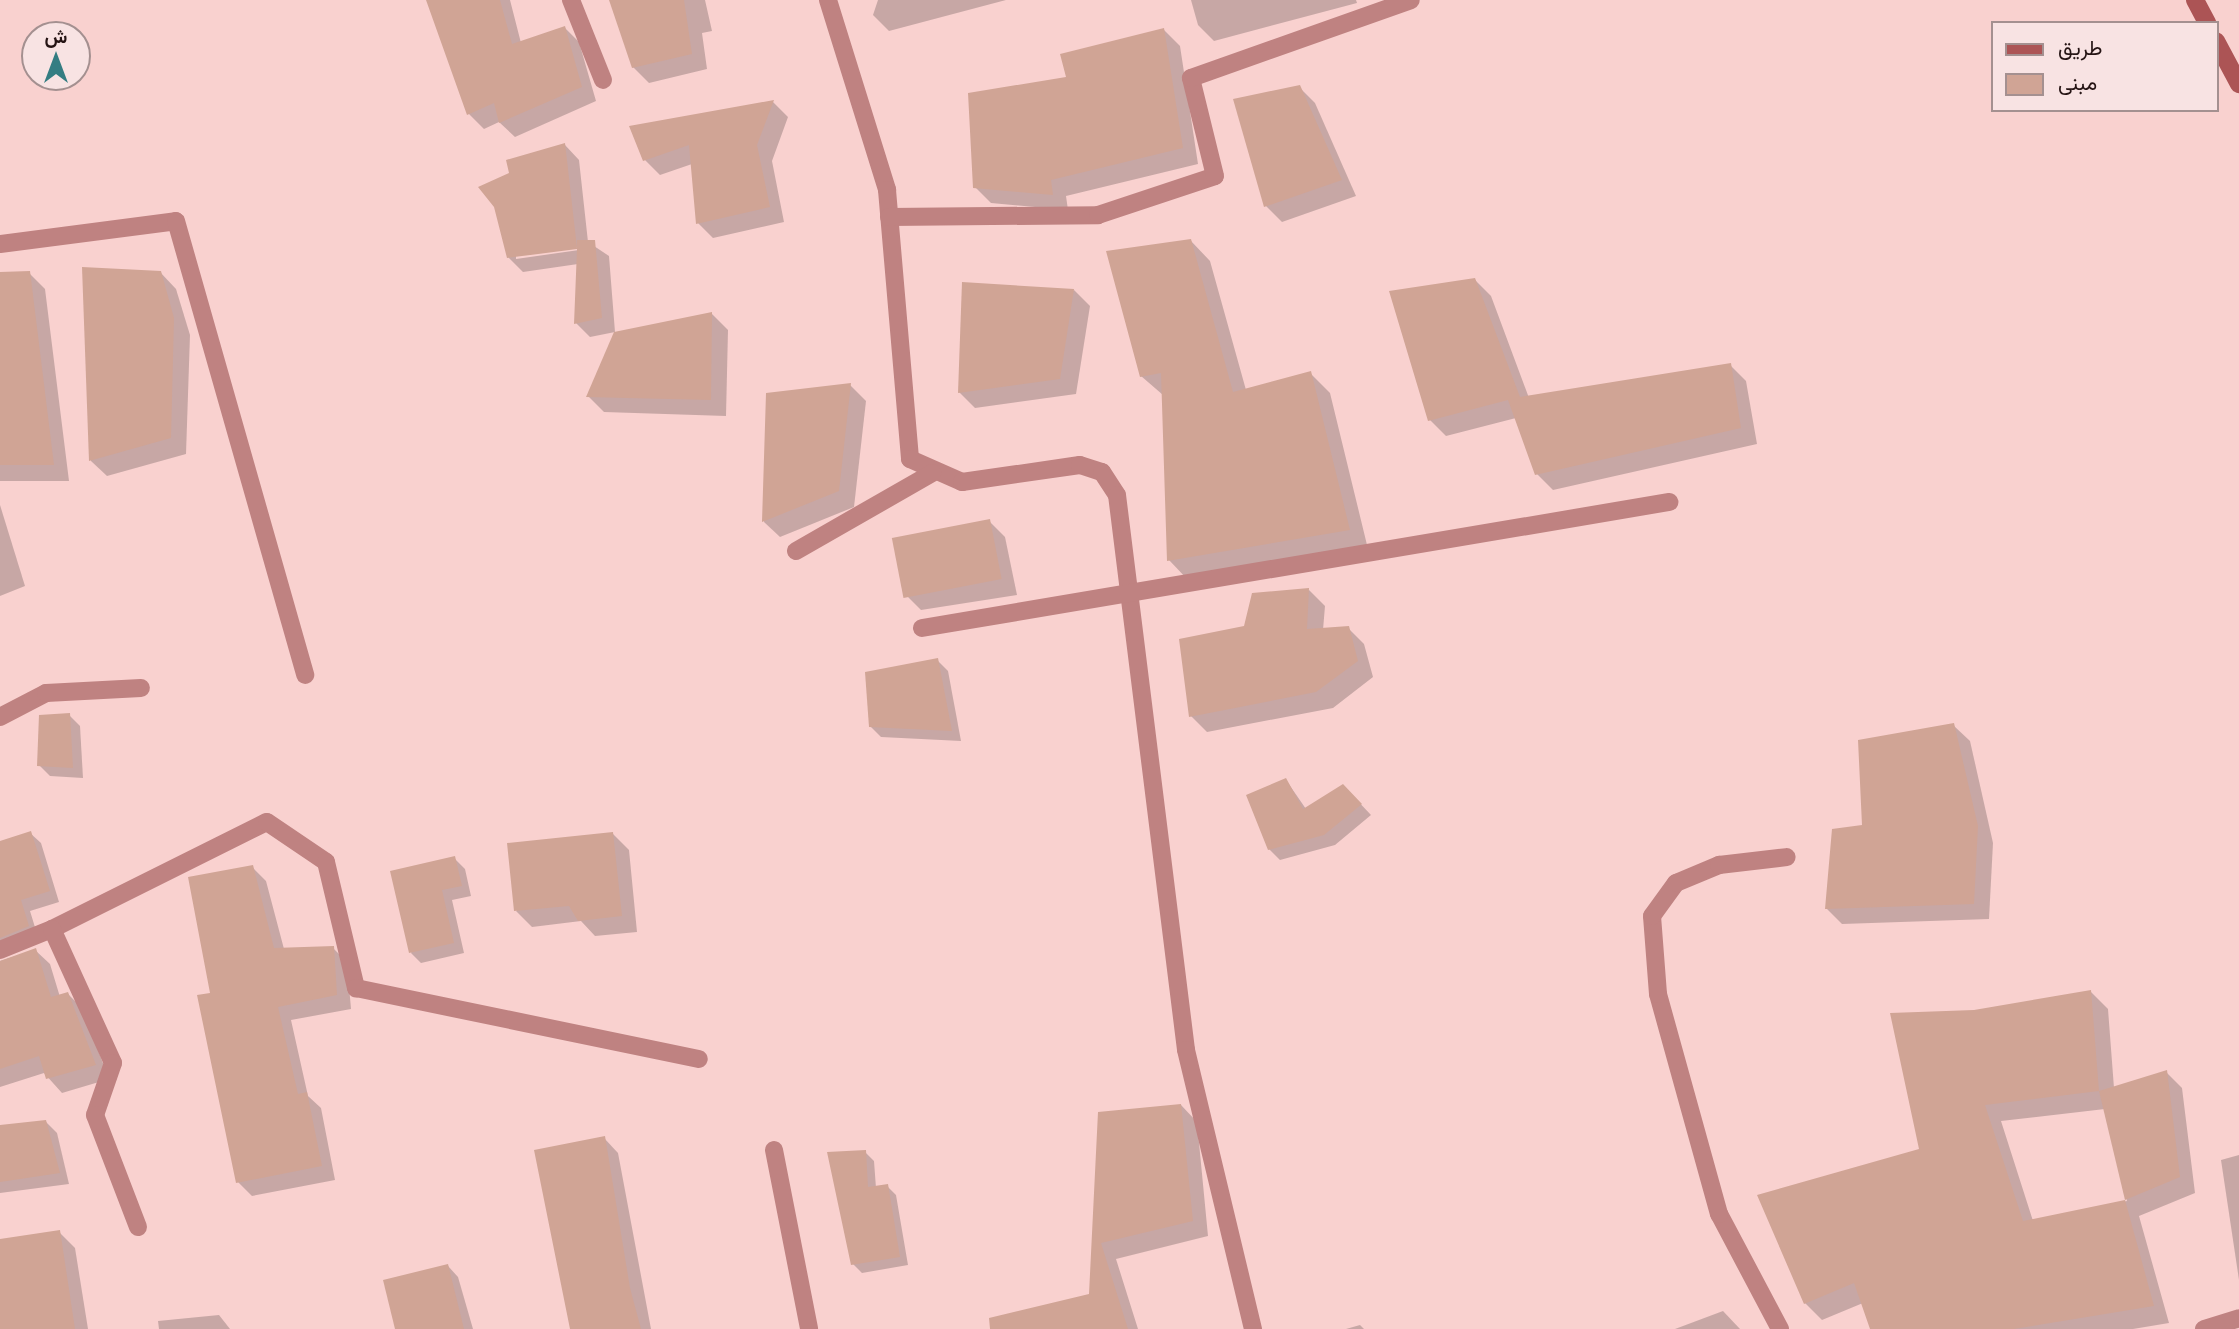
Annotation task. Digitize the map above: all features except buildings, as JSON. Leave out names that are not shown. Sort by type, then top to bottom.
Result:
[{"type":"street","points":[[571,0],[603,80]]},
{"type":"street","points":[[828,0],[859,83],[889,217],[905,438],[910,459],[932,473],[962,482],[1080,465],[1102,472],[1117,495],[1186,1050],[1253,1329]]},
{"type":"street","points":[[889,217],[1098,215],[1214,176],[1191,78],[1410,0]]},
{"type":"street","points":[[2195,0],[2206,21]]},
{"type":"street","points":[[2218,45],[2239,84]]},
{"type":"street","points":[[0,244],[176,221],[305,675]]},
{"type":"street","points":[[796,551],[932,473]]},
{"type":"street","points":[[922,628],[1669,502]]},
{"type":"street","points":[[0,716],[46,693],[141,688]]},
{"type":"street","points":[[0,950],[52,929],[267,822],[326,862],[356,988],[699,1059]]},
{"type":"street","points":[[1780,1329],[1719,1214],[1658,994],[1652,916],[1676,883],[1719,865],[1787,857]]},
{"type":"street","points":[[52,929],[113,1063],[95,1115],[138,1227]]},
{"type":"street","points":[[774,1150],[809,1329]]},
{"type":"street","points":[[2204,1329],[2239,1318]]}]
